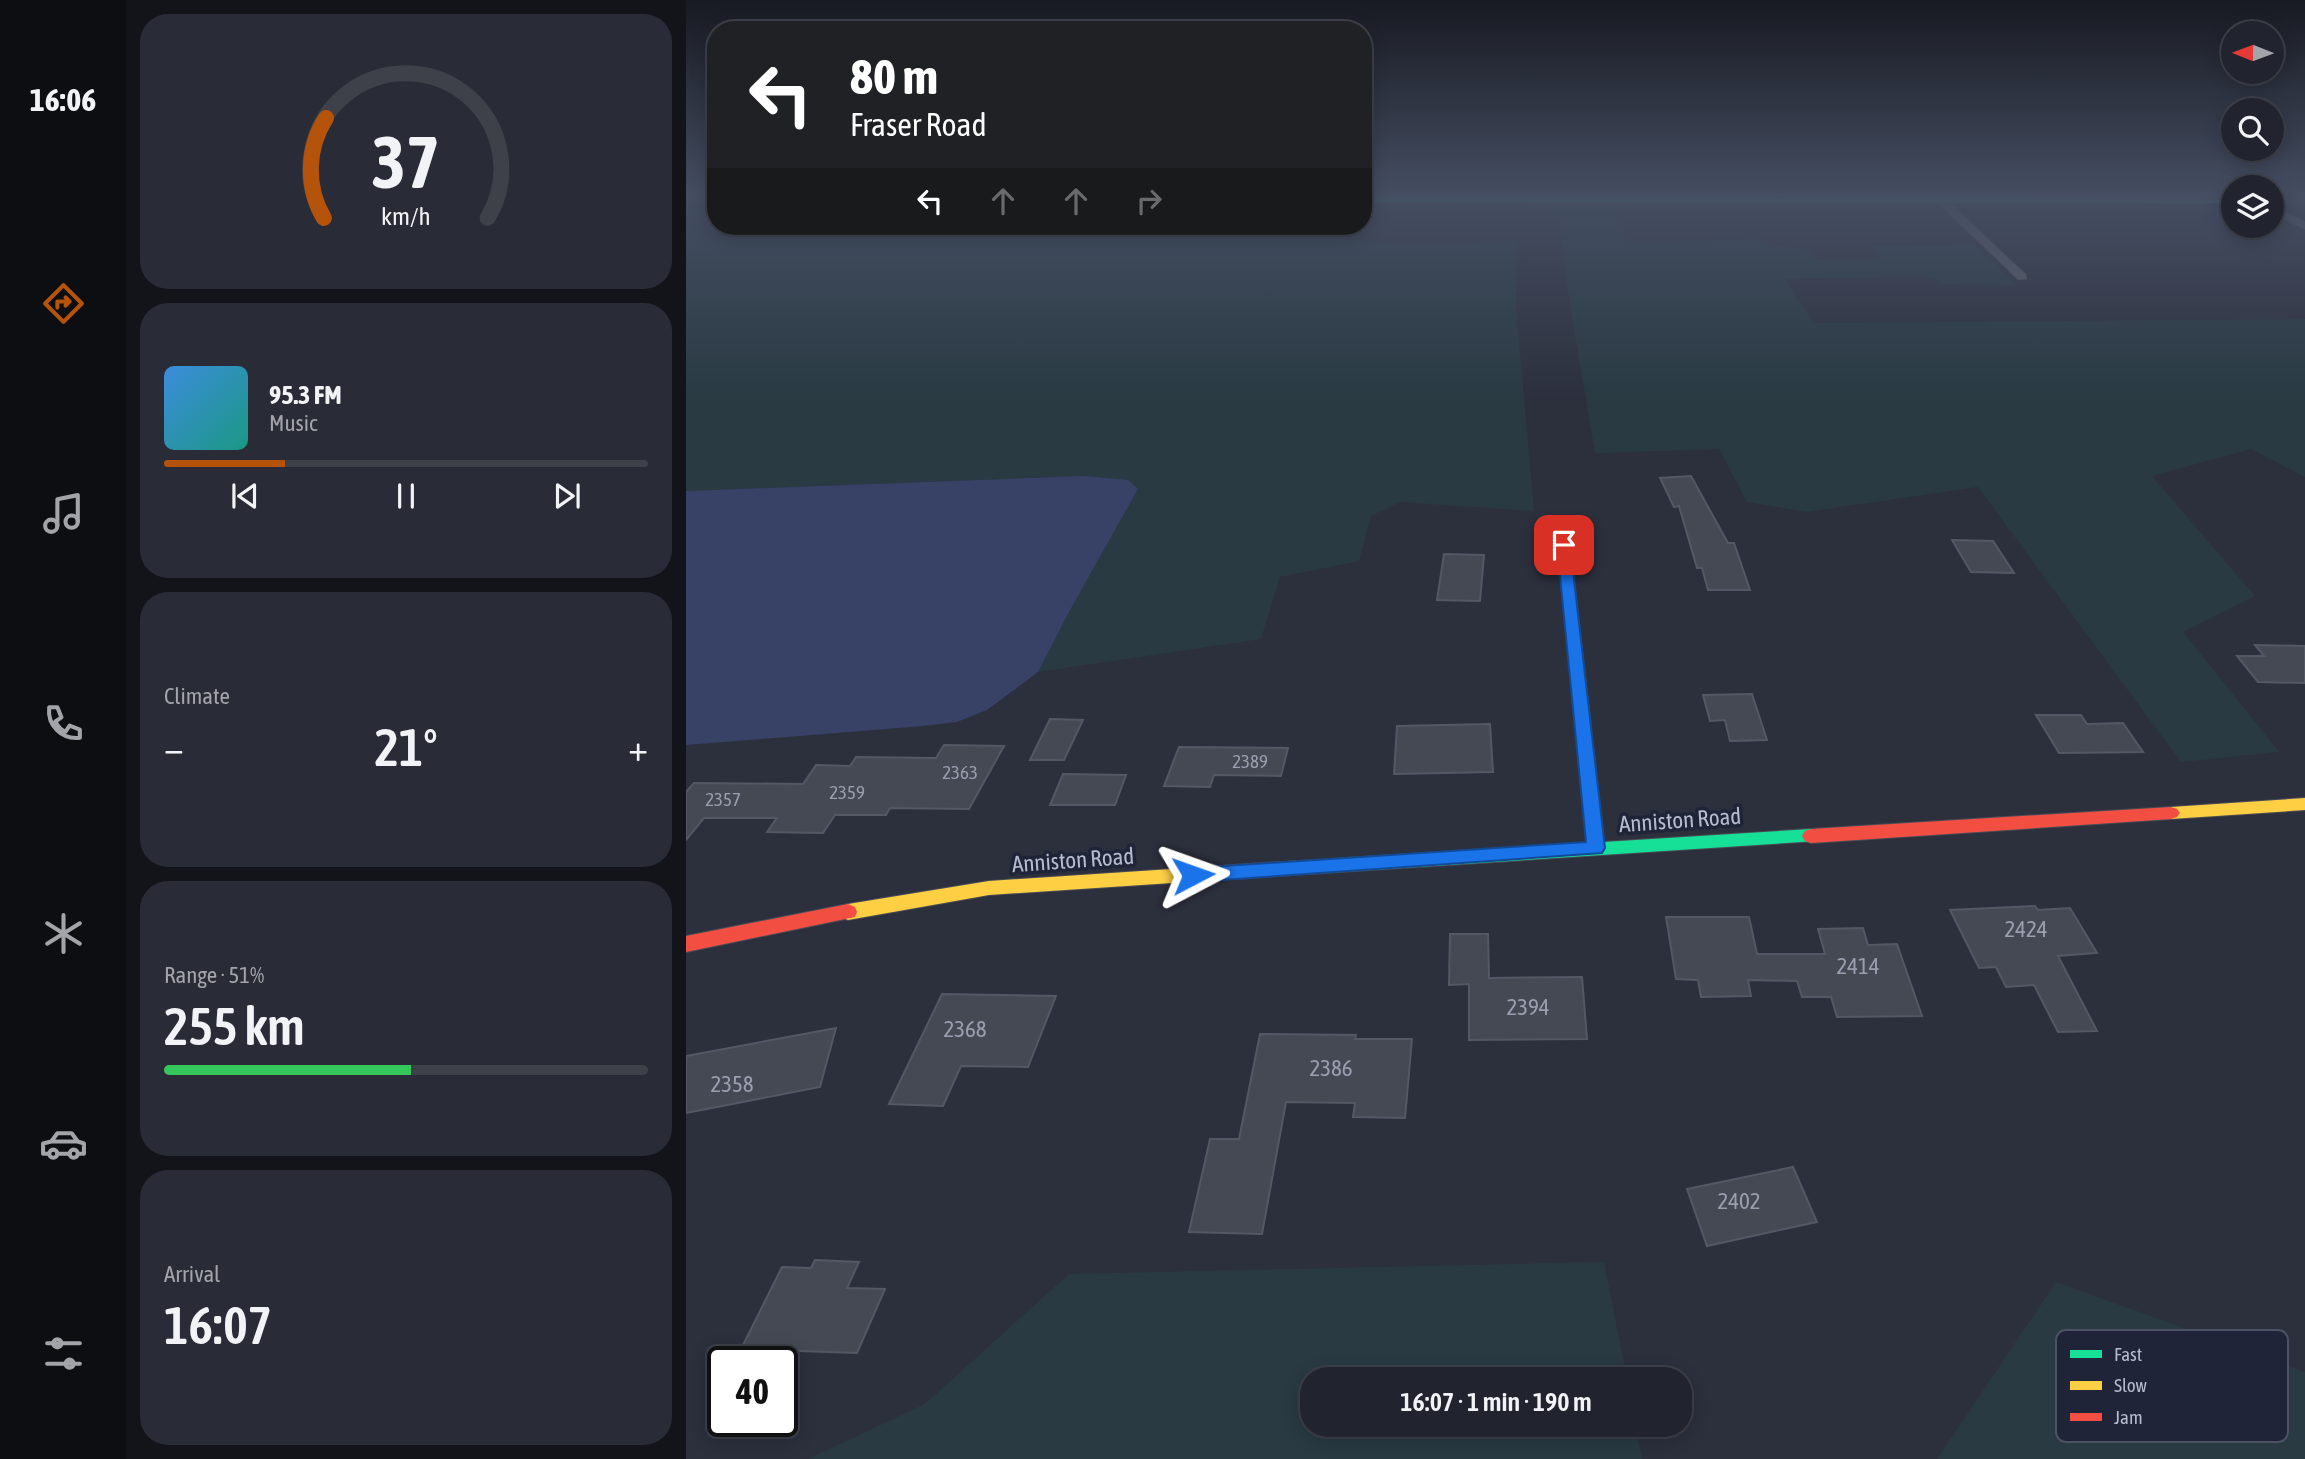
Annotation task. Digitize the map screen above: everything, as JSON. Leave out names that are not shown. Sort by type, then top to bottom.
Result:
[{"type":"street","points":[[2005,262],[2022,278]]},
{"type":"street","points":[[1564,545],[1596,848]]},
{"type":"street","name":"Anniston Road","points":[[686,944],[900,902],[989,888],[2305,804]]},
{"type":"shaded area","points":[[686,262],[1517,262],[1516,307],[1534,511],[1400,502],[1371,516],[1359,561],[1280,577],[1261,639],[1038,672],[1138,489],[1083,476],[686,491]]},
{"type":"shaded area","points":[[1564,262],[1993,262],[2016,285],[1943,284],[1926,276],[1784,279],[1814,323],[2305,319],[2305,477],[2251,449],[2152,476],[2255,596],[2183,632],[2279,752],[2181,762],[1978,487],[1806,512],[1747,502],[1719,449],[1595,453]]},
{"type":"shaded area","points":[[1604,1262],[1625,1367],[1300,1367],[1300,1437],[1637,1437],[1642,1459],[808,1459],[925,1404],[1069,1274]]},
{"type":"shaded area","points":[[2056,1282],[2189,1330],[2056,1330],[2056,1442],[2288,1442],[2288,1366],[2305,1372],[2305,1459],[1937,1459]]},
{"type":"water","points":[[1083,476],[1128,480],[1138,489],[1038,672],[987,710],[957,722],[923,726],[686,745],[686,491]]},
{"type":"building","points":[[1691,476],[1728,543],[1734,543],[1750,590],[1708,590],[1702,568],[1697,568],[1679,506],[1674,507],[1660,478]]},
{"type":"building","points":[[1952,540],[1993,541],[2014,573],[1971,572]]},
{"type":"building","points":[[1444,554],[1484,555],[1480,601],[1437,600]]},
{"type":"building","points":[[2255,645],[2305,646],[2305,683],[2258,682],[2237,656],[2264,656]]},
{"type":"building","points":[[1752,694],[1767,740],[1730,741],[1725,720],[1710,721],[1703,695]]},
{"type":"building","points":[[2036,715],[2081,715],[2087,724],[2123,723],[2143,752],[2059,753]]},
{"type":"building","points":[[1050,719],[1083,720],[1064,760],[1030,760]]},
{"type":"building","points":[[1490,724],[1493,772],[1394,774],[1397,726]]},
{"type":"building","points":[[944,745],[1004,746],[969,809],[890,808],[886,815],[835,815],[823,833],[767,832],[777,818],[704,818],[686,840],[686,792],[694,783],[803,784],[816,765],[850,766],[856,757],[936,758]]},
{"type":"building","points":[[1179,747],[1288,748],[1281,776],[1214,775],[1210,787],[1164,786]]},
{"type":"building","points":[[1063,774],[1126,775],[1115,805],[1050,805]]},
{"type":"building","points":[[2035,906],[2038,910],[2070,908],[2097,953],[2058,956],[2097,1031],[2058,1032],[2034,985],[2006,987],[1996,967],[1979,968],[1950,910]]},
{"type":"building","points":[[1666,917],[1749,917],[1757,954],[1825,954],[1818,929],[1863,928],[1868,945],[1897,944],[1922,1016],[1837,1017],[1831,997],[1802,997],[1797,981],[1748,980],[1751,996],[1701,997],[1698,980],[1676,979]]},
{"type":"building","points":[[1450,934],[1488,934],[1489,978],[1582,977],[1587,1039],[1469,1040],[1469,984],[1449,985]]},
{"type":"building","points":[[942,994],[1056,996],[1028,1067],[961,1066],[943,1106],[889,1104]]},
{"type":"building","points":[[836,1028],[820,1087],[686,1113],[686,1056]]},
{"type":"building","points":[[1260,1034],[1356,1035],[1355,1039],[1412,1039],[1405,1118],[1353,1117],[1355,1103],[1286,1102],[1262,1234],[1189,1232],[1210,1139],[1239,1139]]},
{"type":"building","points":[[1793,1167],[1817,1222],[1707,1246],[1687,1189]]},
{"type":"building","points":[[815,1260],[859,1262],[847,1288],[885,1289],[857,1353],[798,1351],[798,1346],[742,1346],[782,1267],[811,1268]]},
{"type":"traffic: fast","points":[[1564,545],[1596,848]]},
{"type":"traffic: fast","points":[[1248,871],[1811,836]]},
{"type":"traffic: slow","points":[[2171,813],[2305,804]]},
{"type":"traffic: slow","points":[[848,912],[989,888],[1248,871]]},
{"type":"traffic: jam","points":[[1811,836],[2171,813]]},
{"type":"traffic: jam","points":[[686,944],[848,912]]},
{"type":"route","points":[[1193,875],[1596,848],[1564,545]]}]
